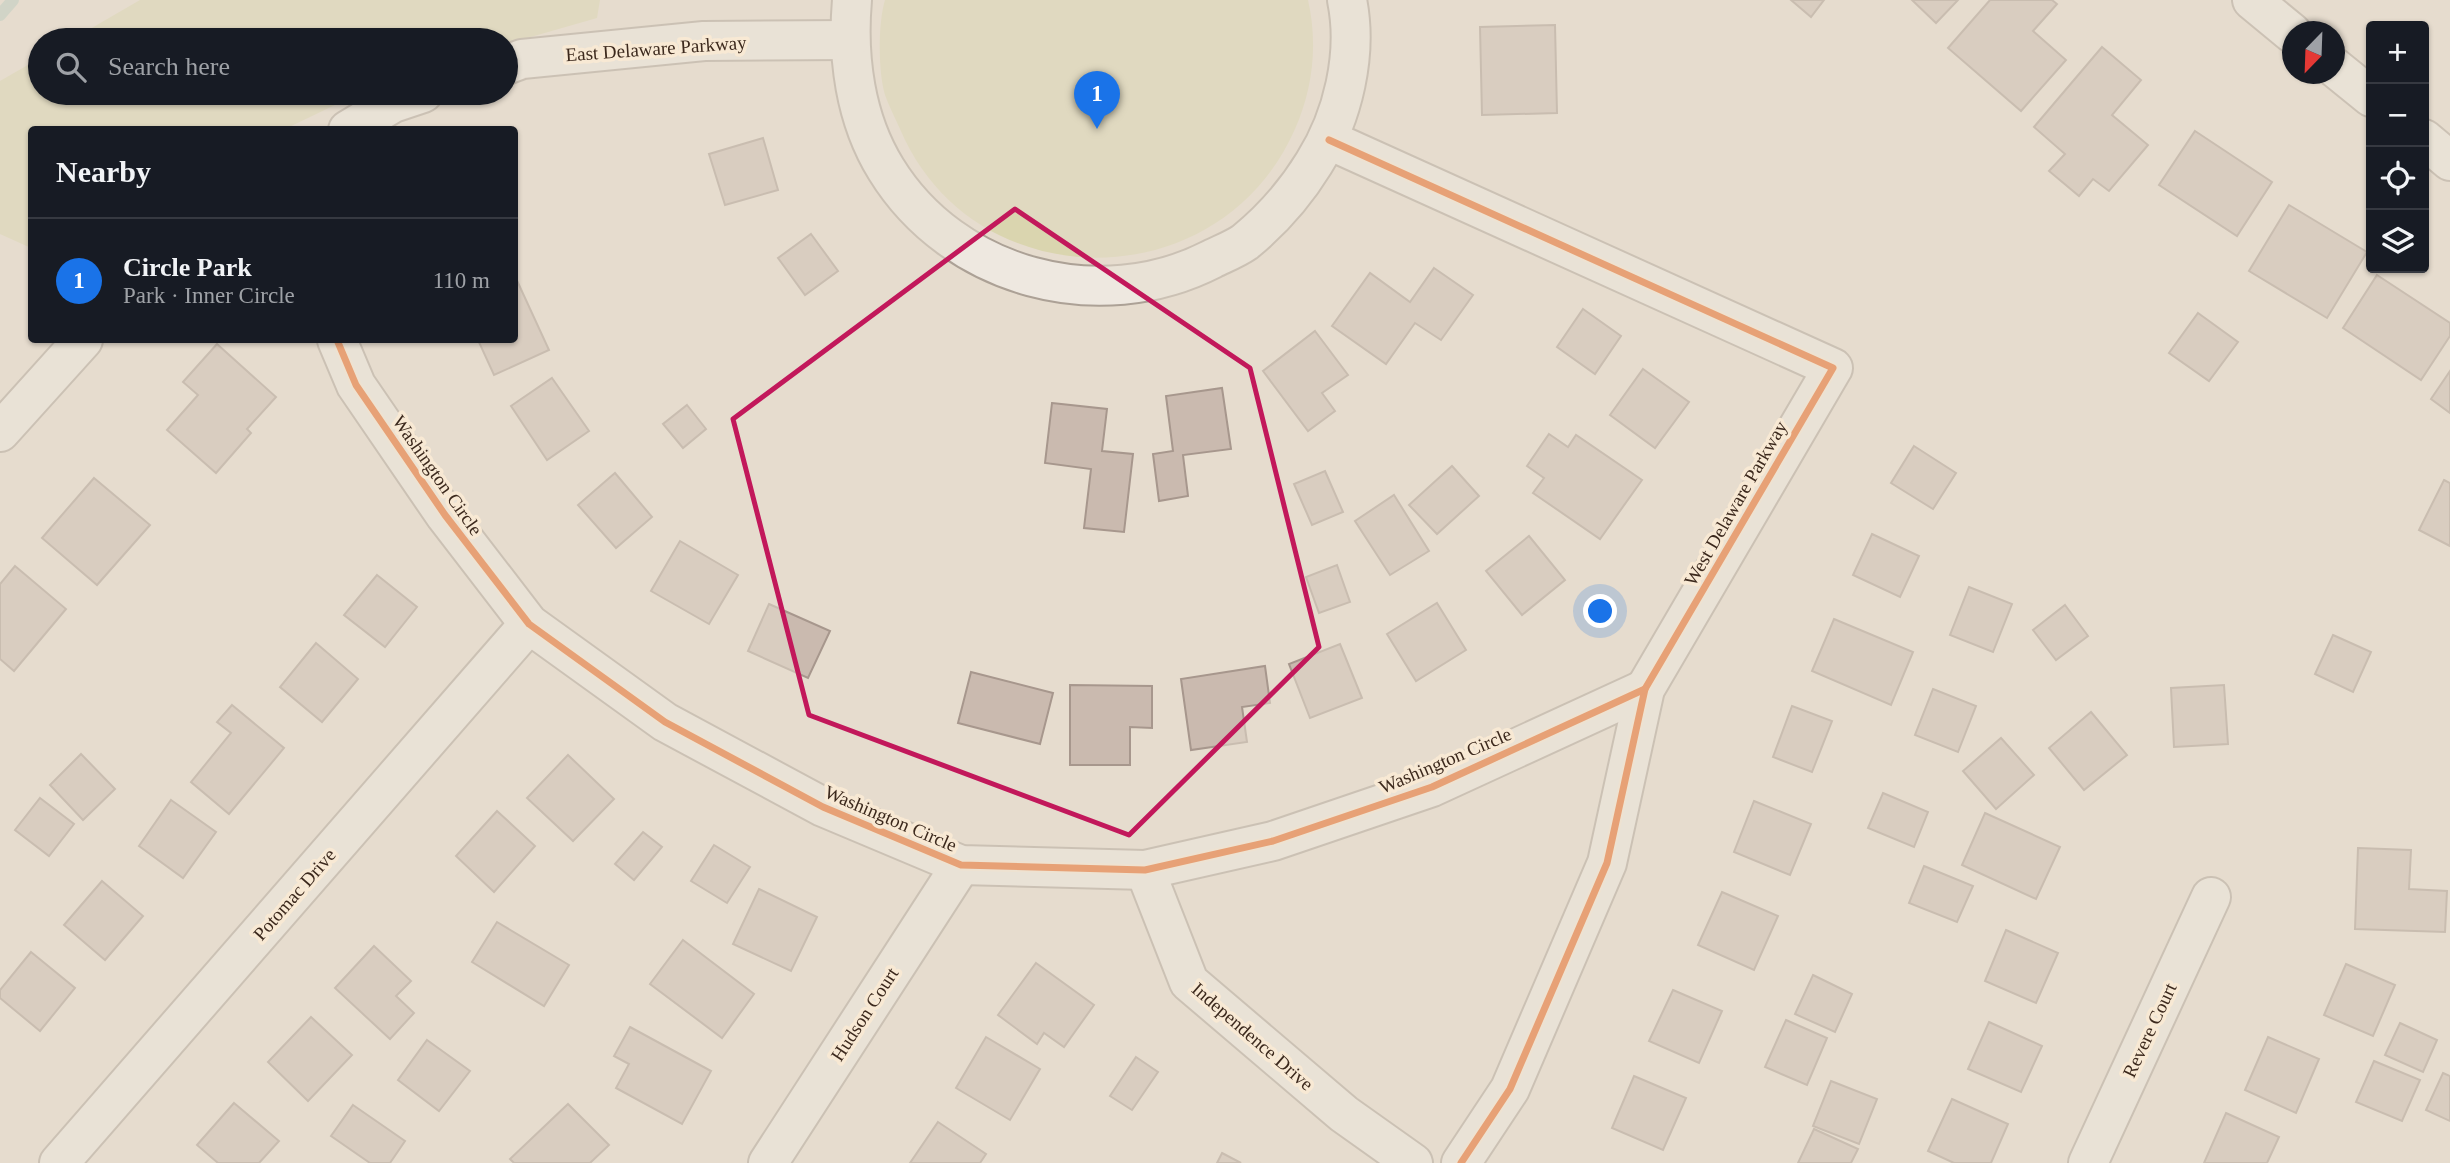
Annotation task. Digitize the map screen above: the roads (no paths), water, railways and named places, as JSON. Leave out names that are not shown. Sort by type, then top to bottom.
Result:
[{"type":"street","points":[[852,0],[849,40],[859,106],[886,169],[929,221],[985,260],[1049,283],[1116,288],[1183,274],[1243,244],[1293,198],[1329,140],[1343,96],[1350,51],[1347,0]]},
{"type":"street","points":[[2252,0],[2282,25]]},
{"type":"street","name":"East Delaware Parkway","points":[[518,61],[704,41],[849,40]]},
{"type":"street","points":[[2345,76],[2366,93]]},
{"type":"street","points":[[355,126],[390,105]]},
{"type":"street","name":"West Delaware Parkway","points":[[1329,140],[1833,368],[1645,689],[1607,863],[1510,1089],[1461,1163]]},
{"type":"street","points":[[2429,143],[2450,161]]},
{"type":"street","points":[[0,432],[80,343]]},
{"type":"street","name":"Washington Circle","points":[[338,343],[356,385],[445,515],[529,624],[665,722],[823,807],[961,865],[1145,870],[1273,841],[1432,787],[1645,689]]},
{"type":"street","name":"Potomac Drive","points":[[59,1163],[529,624]]},
{"type":"street","name":"Hudson Court","points":[[768,1163],[961,865]]},
{"type":"street","name":"Independence Drive","points":[[1145,870],[1189,982],[1344,1114],[1413,1163]]},
{"type":"street","name":"Revere Court","points":[[2088,1163],[2211,897]]},
{"type":"waterway","points":[[0,15],[13,0]]},
{"type":"place","name":"Circle Park","points":[[1097,129]]}]
